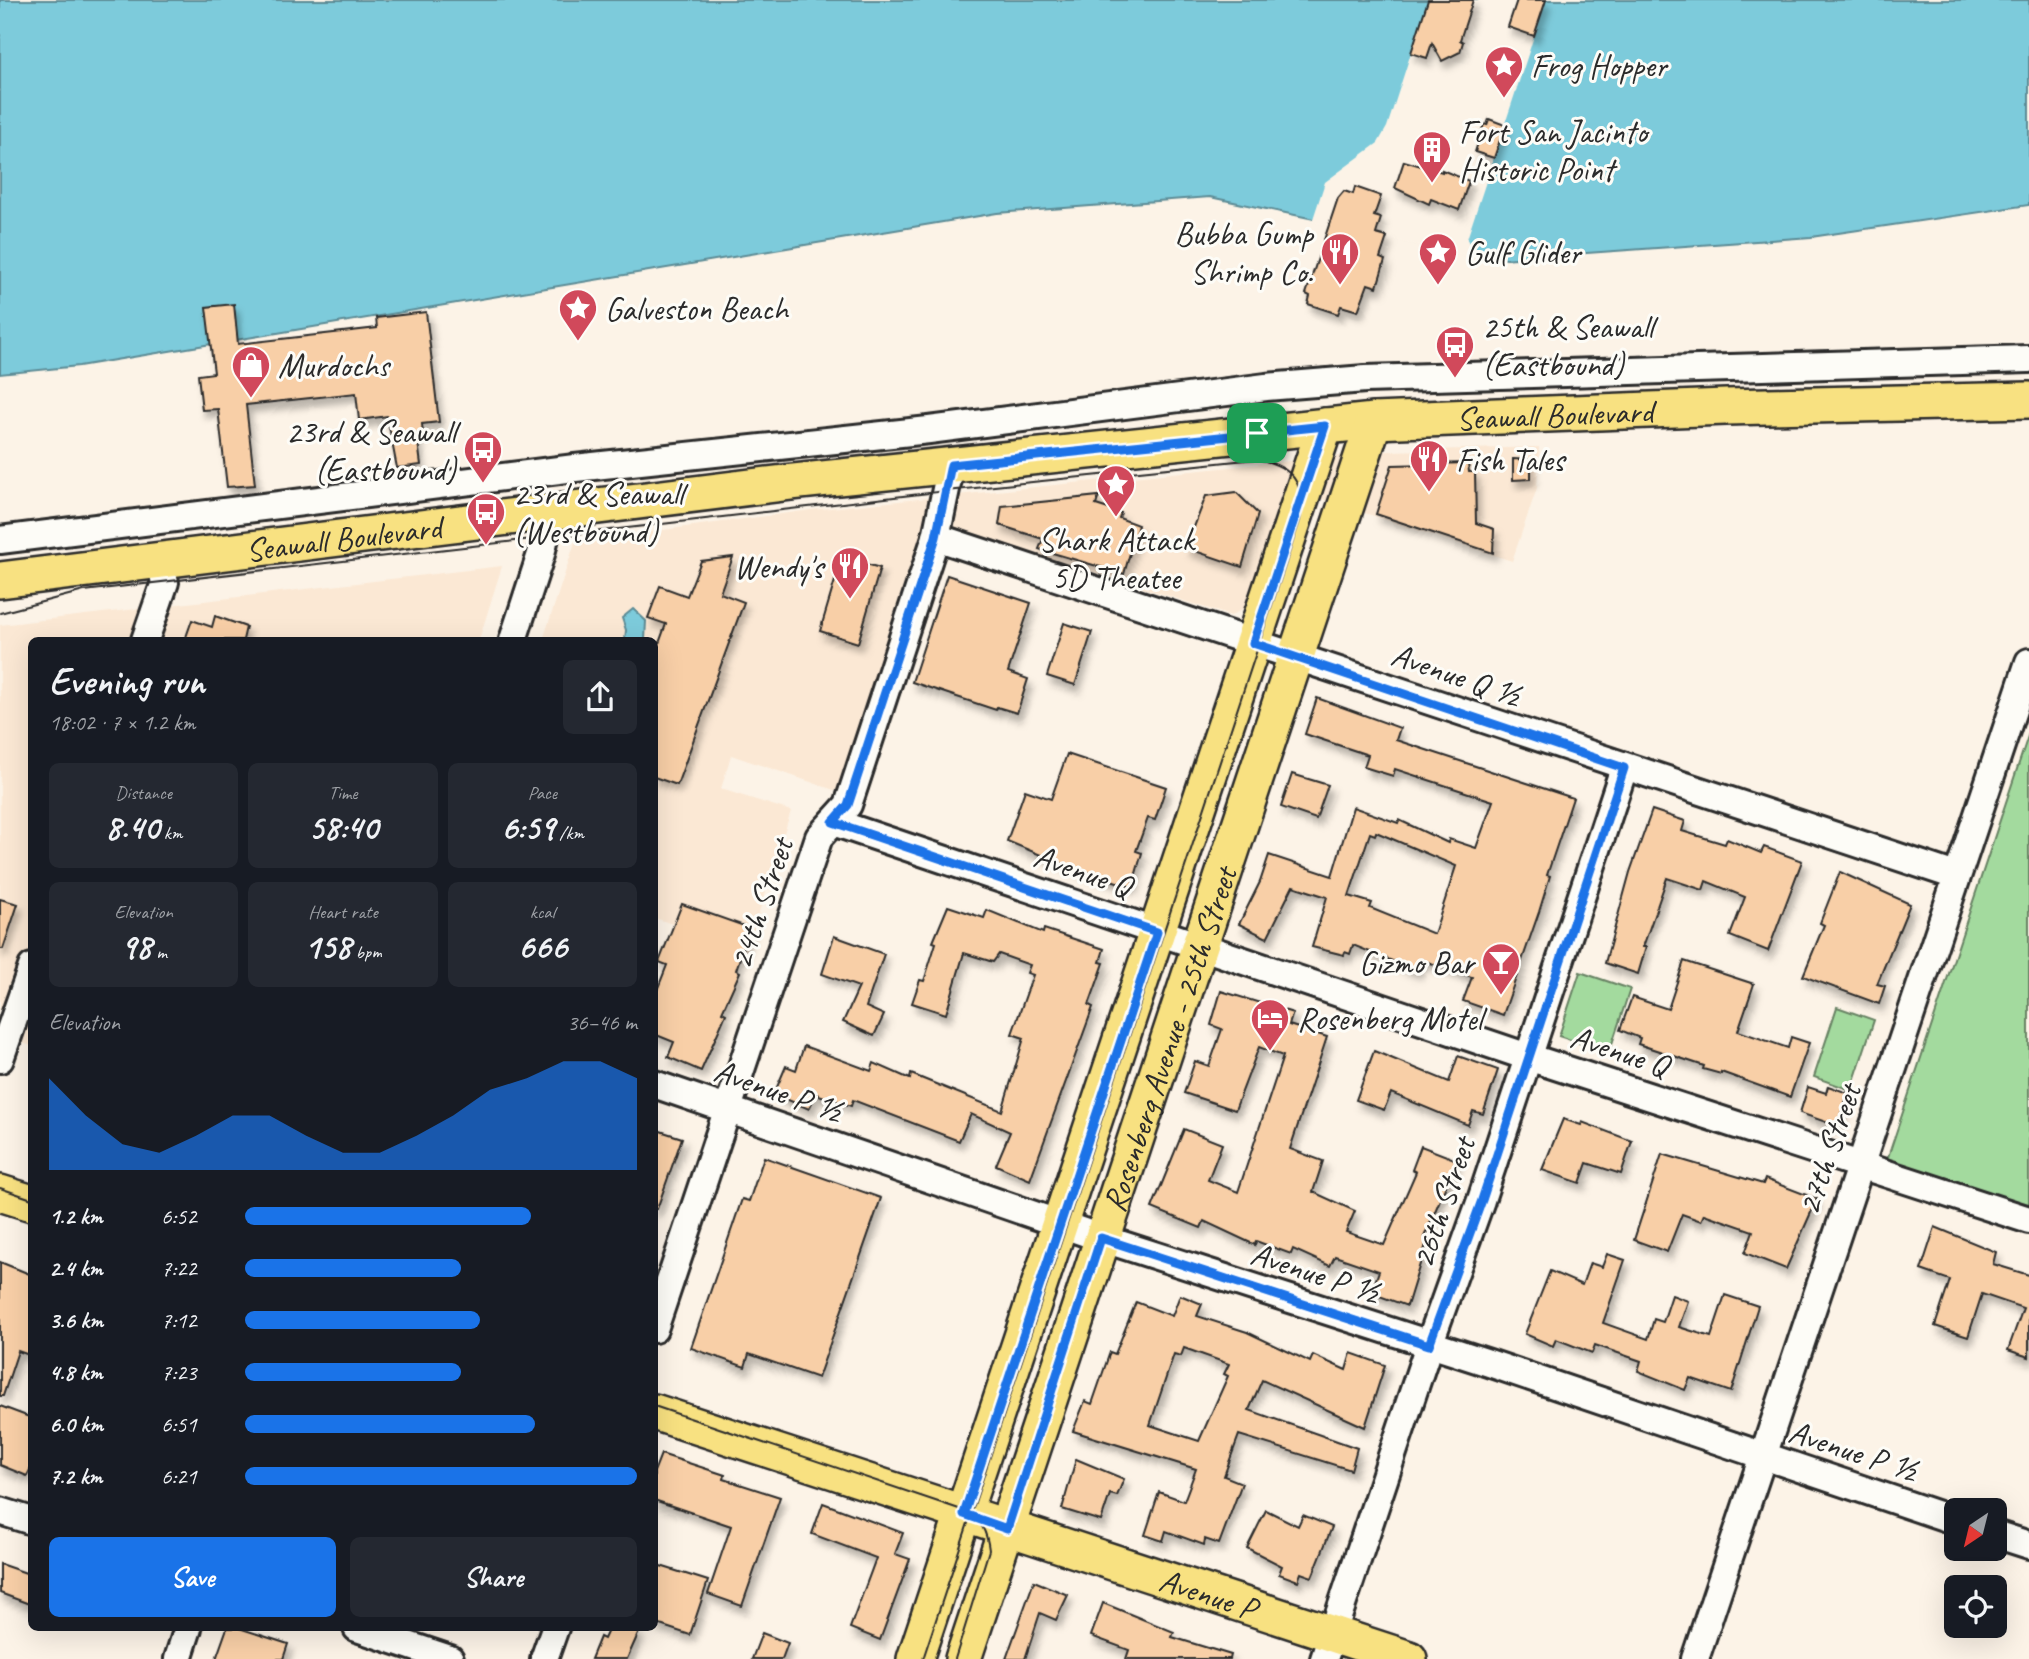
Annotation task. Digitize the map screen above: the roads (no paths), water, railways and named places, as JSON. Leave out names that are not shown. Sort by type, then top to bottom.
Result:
[{"type":"main road","name":"Seawall Boulevard","points":[[0,580],[951,465],[1374,421],[1726,407],[2029,400]]},
{"type":"main road","name":"Rosenberg Avenue - 25th Street","points":[[963,1659],[1374,421]]},
{"type":"main road","name":"Rosenberg Avenue - 25th Street","points":[[915,1659],[1325,426]]},
{"type":"main road","points":[[0,1193],[28,1202]]},
{"type":"main road","name":"Avenue P","points":[[658,1413],[964,1514],[1328,1646],[1409,1659]]},
{"type":"street","points":[[0,540],[1266,387],[1378,378],[2029,359]]},
{"type":"street","name":"24th Street","points":[[658,1317],[819,837],[848,805],[936,537],[951,465]]},
{"type":"street","points":[[514,637],[541,554],[551,512]]},
{"type":"street","name":"Avenue Q ½","points":[[936,537],[1624,768],[1956,876]]},
{"type":"street","points":[[146,637],[165,582],[160,562]]},
{"type":"street","name":"27th Street","points":[[1695,1659],[2029,662]]},
{"type":"street","name":"26th Street","points":[[1328,1646],[1429,1345],[1482,1200],[1624,768]]},
{"type":"street","name":"Avenue Q","points":[[833,822],[1528,1057],[2029,1220]]},
{"type":"street","points":[[0,1059],[28,978]]},
{"type":"street","name":"Avenue P ½","points":[[658,1085],[1101,1238],[1944,1517]]},
{"type":"street","points":[[0,1511],[28,1520]]},
{"type":"street","points":[[2007,1538],[2029,1545]]},
{"type":"street","points":[[178,1659],[187,1631]]},
{"type":"street","points":[[366,1631],[450,1659]]},
{"type":"street","points":[[544,1659],[554,1631]]},
{"type":"water","points":[[0,0],[2029,0],[2029,205],[1811,237],[1502,259],[1210,197],[997,213],[79,366],[0,374]]},
{"type":"water","points":[[633,609],[646,621],[645,637],[625,637],[622,618]]},
{"type":"tram line","points":[[0,613],[84,591],[946,491],[1256,459],[1279,466],[1294,478],[1301,496],[1300,520],[923,1659]]},
{"type":"tram line","points":[[0,1188],[28,1198]]},
{"type":"tram line","points":[[658,1407],[965,1511],[976,1518],[985,1533],[989,1550],[955,1659]]},
{"type":"place","name":"Frog Hopper","points":[[1504,99]]},
{"type":"place","name":"Fort San Jacinto Historic Point","points":[[1432,184]]},
{"type":"place","name":"Bubba Gump Shrimp Co.","points":[[1340,286]]},
{"type":"place","name":"Gulf Glider","points":[[1438,286]]},
{"type":"place","name":"Galveston Beach","points":[[578,342]]},
{"type":"place","name":"25th & Seawall (Eastbound)","points":[[1455,379]]},
{"type":"place","name":"Murdochs","points":[[251,399]]},
{"type":"place","name":"23rd & Seawall (Eastbound)","points":[[483,484]]},
{"type":"place","name":"Fish Tales","points":[[1429,493]]},
{"type":"place","name":"Shark Attack 5D Theatee","points":[[1116,518]]},
{"type":"place","name":"23rd & Seawall (Westbound)","points":[[486,546]]},
{"type":"place","name":"Wendy's","points":[[850,600]]},
{"type":"place","name":"Gizmo Bar","points":[[1501,996]]},
{"type":"place","name":"Rosenberg Motel","points":[[1270,1052]]}]
